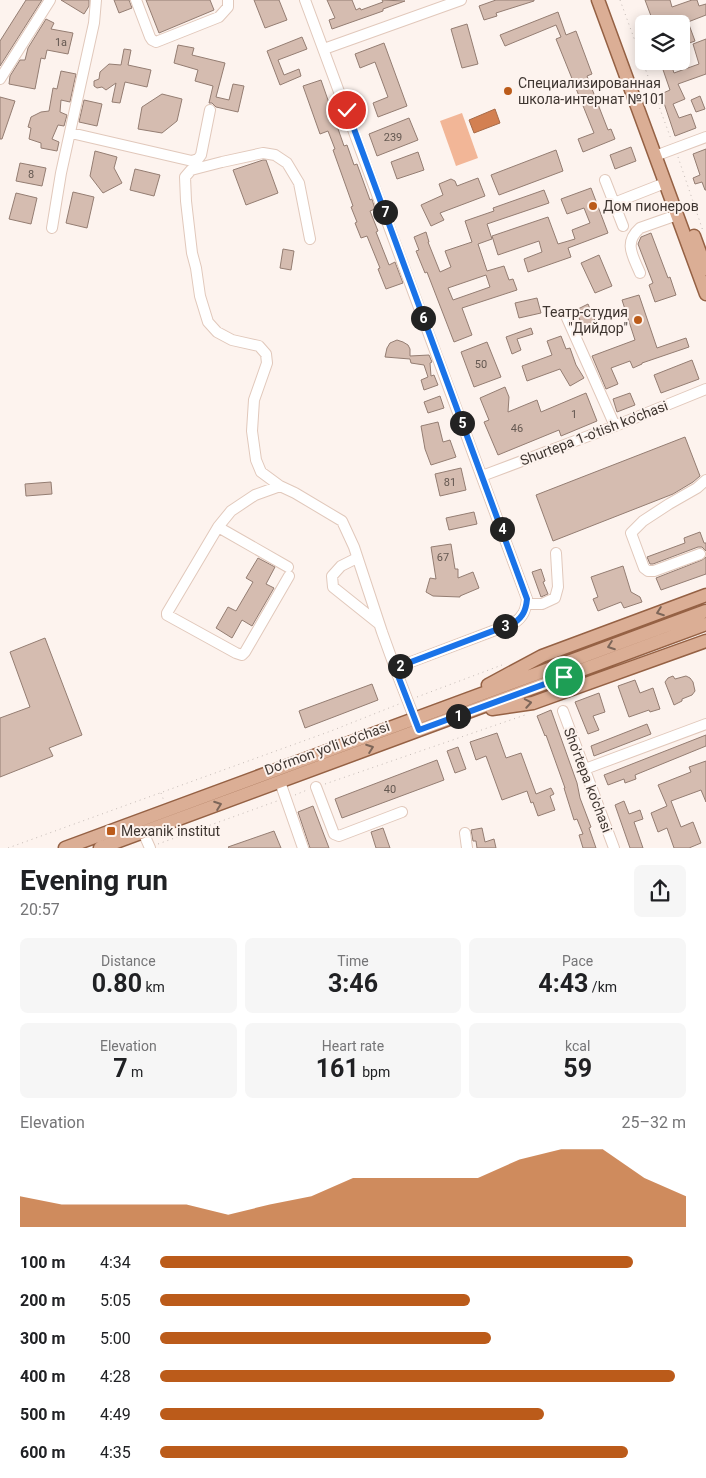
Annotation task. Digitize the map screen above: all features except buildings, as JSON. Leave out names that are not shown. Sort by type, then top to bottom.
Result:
[{"type":"main road","points":[[598,0],[665,153],[665,183],[706,294]]},
{"type":"main road","points":[[607,0],[703,253],[706,269]]},
{"type":"main road","points":[[460,708],[513,670],[542,656],[706,595]]},
{"type":"main road","name":"Do‘rmon yo‘li ko‘chasi","points":[[65,848],[168,810],[417,724],[706,611]]},
{"type":"main road","name":"Do‘rmon yo‘li ko‘chasi","points":[[460,708],[706,624]]},
{"type":"main road","points":[[460,708],[533,703],[706,641]]},
{"type":"main road","name":"Do‘rmon yo‘li ko‘chasi","points":[[100,848],[280,782],[417,724]]},
{"type":"street","points":[[0,79],[50,0]]},
{"type":"street","points":[[52,228],[61,173],[94,23],[96,0]]},
{"type":"street","points":[[136,0],[150,37],[156,42],[220,17],[228,6],[228,0]]},
{"type":"street","points":[[305,0],[526,595],[527,604],[522,615],[514,623],[395,668]]},
{"type":"street","points":[[324,49],[443,3],[461,0]]},
{"type":"street","points":[[71,133],[192,161],[198,159],[201,155],[210,110]]},
{"type":"street","points":[[665,153],[706,138]]},
{"type":"street","points":[[310,239],[298,183],[288,163],[275,155],[263,153],[222,162],[191,170],[185,177],[192,253],[200,296],[208,322],[217,332],[232,340],[258,346],[266,354],[267,363],[254,400],[252,431],[256,460],[261,472],[280,486],[342,521],[417,724]]},
{"type":"street","points":[[605,180],[623,226]]},
{"type":"street","points":[[614,203],[665,183]]},
{"type":"street","points":[[640,273],[630,248],[630,243],[637,231],[640,228],[677,215]]},
{"type":"street","points":[[566,318],[615,426]]},
{"type":"street","name":"Shurtepa 1-o'tish ko'chasi","points":[[482,476],[615,426],[706,389]]},
{"type":"street","points":[[700,554],[648,572],[644,568],[631,533],[643,521],[697,488],[706,480]]},
{"type":"street","points":[[218,527],[288,572],[246,652],[242,655],[167,615],[167,613],[218,527],[231,511],[255,495],[280,486]]},
{"type":"street","points":[[527,604],[542,604],[555,598],[558,587],[556,553]]},
{"type":"street","points":[[357,558],[341,566],[332,576],[333,587],[379,624]]},
{"type":"street","name":"Sho'rtepa ko'chasi","points":[[562,711],[614,848]]},
{"type":"street","points":[[585,769],[706,724]]},
{"type":"street","points":[[280,782],[303,848]]},
{"type":"street","points":[[316,787],[334,834],[339,836],[402,812]]},
{"type":"street","points":[[143,832],[149,848]]},
{"type":"street","points":[[465,833],[467,848]]},
{"type":"path","points":[[620,0],[665,153],[703,230]]},
{"type":"path","points":[[8,848],[331,731],[510,662]]},
{"type":"path","points":[[149,848],[316,787],[524,716]]},
{"type":"shaded area","points":[[495,109],[500,123],[474,133],[469,120]]},
{"type":"shaded area","points":[[462,113],[478,158],[456,166],[440,121]]},
{"type":"place","name":"Специализированная школа-интернат №101","points":[[508,91]]},
{"type":"place","name":"Дом пионеров","points":[[593,206]]},
{"type":"place","name":"Театр-студия \"Дийдор\"","points":[[638,320]]},
{"type":"place","name":"Mexanik institut","points":[[111,831]]},
{"type":"route","points":[[347,110],[527,599],[524,612],[514,623],[395,668],[414,719],[419,730],[564,677]]}]
